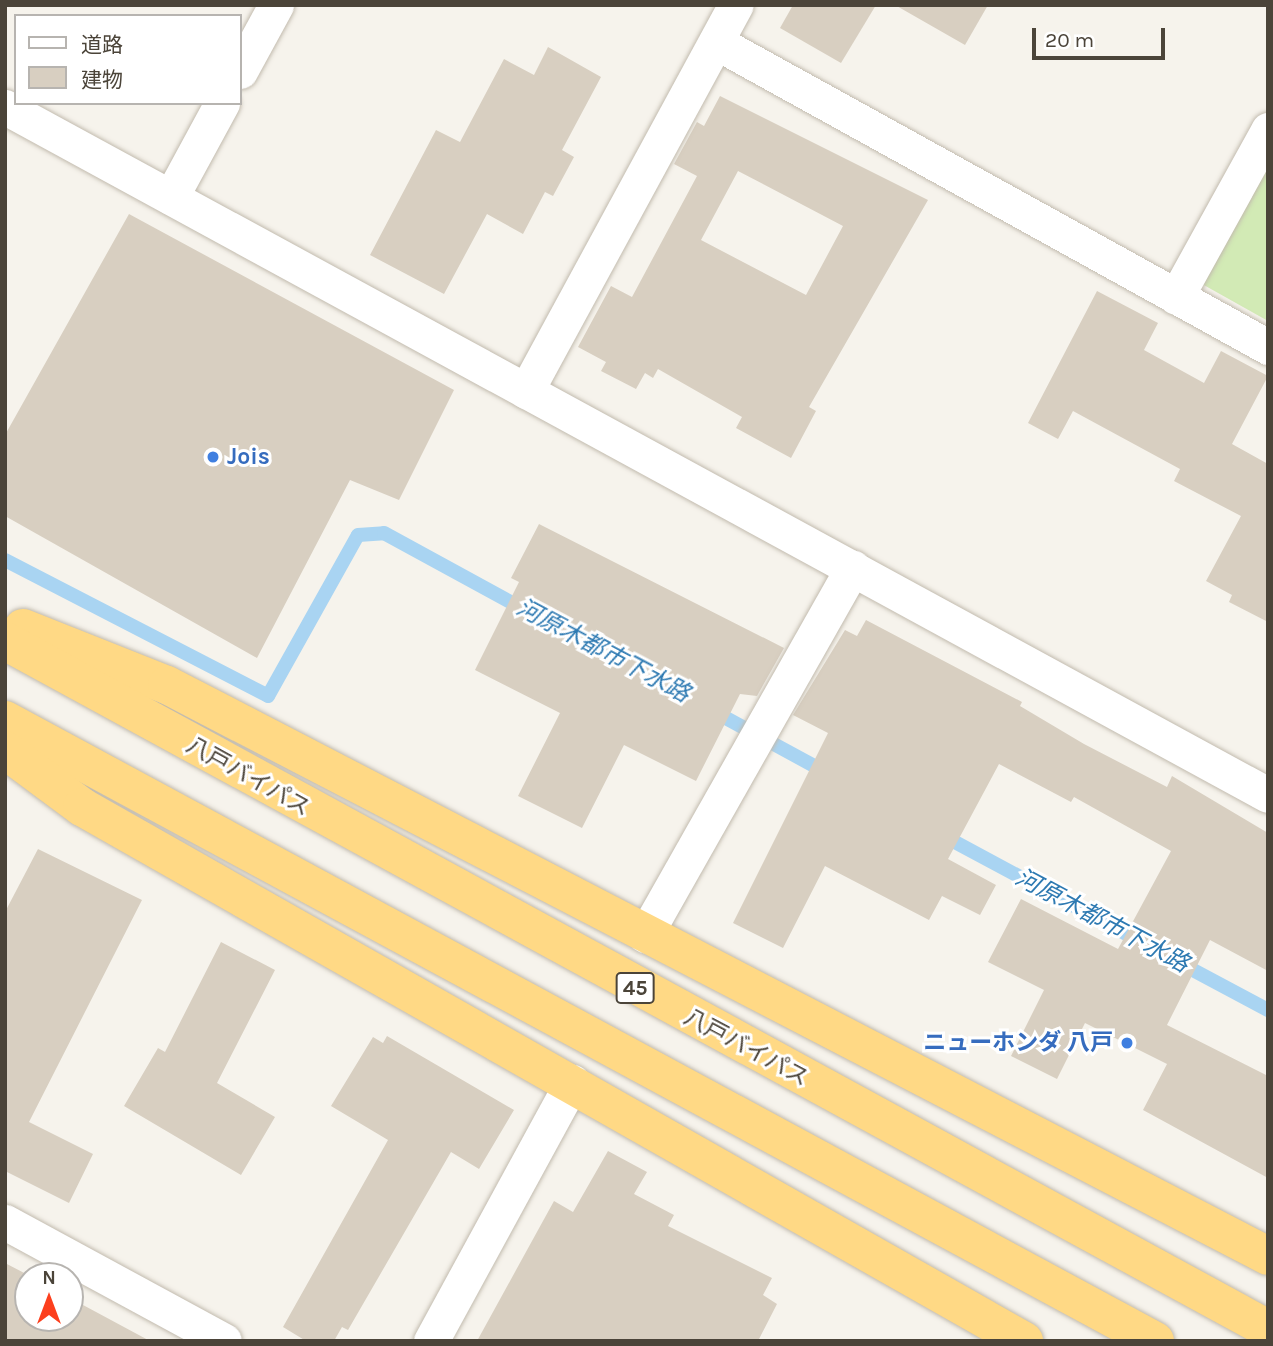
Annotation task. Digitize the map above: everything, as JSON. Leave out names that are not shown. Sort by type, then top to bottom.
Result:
[{"type":"highway","points":[[5,621],[167,685],[1268,1256]]},
{"type":"highway","name":"八戸バイパス","points":[[5,641],[1268,1329]]},
{"type":"highway","points":[[5,720],[1155,1341]]},
{"type":"highway","points":[[5,750],[82,807],[572,1082],[1024,1341]]},
{"type":"street","points":[[242,67],[276,5]]},
{"type":"street","points":[[526,391],[736,5]]},
{"type":"street","points":[[716,42],[1268,347]]},
{"type":"street","points":[[171,197],[221,105]]},
{"type":"street","points":[[5,107],[1268,795]]},
{"type":"street","points":[[1175,297],[1268,130]]},
{"type":"street","points":[[645,934],[853,568]]},
{"type":"street","points":[[431,1341],[572,1082]]},
{"type":"street","points":[[5,1222],[175,1329],[224,1341]]},
{"type":"green space","points":[[1268,167],[1268,321],[1202,284]]},
{"type":"building","points":[[793,5],[876,5],[841,63],[780,28]]},
{"type":"building","points":[[895,5],[988,5],[965,45]]},
{"type":"building","points":[[548,47],[601,77],[562,150],[574,157],[553,196],[545,192],[523,234],[487,214],[444,294],[370,255],[436,130],[460,142],[504,59],[534,75]]},
{"type":"building","points":[[720,96],[928,200],[809,407],[816,411],[791,458],[736,428],[742,417],[658,369],[653,378],[645,373],[636,389],[601,371],[606,362],[578,347],[611,286],[632,297],[697,176],[674,164],[697,122],[704,126]],"holes":[[[738,171],[843,226],[806,295],[701,240]]]},
{"type":"building","name":"Jois","points":[[129,214],[454,390],[399,500],[350,480],[257,658],[5,516],[5,435]]},
{"type":"building","points":[[1097,291],[1158,323],[1144,350],[1204,383],[1221,351],[1268,376],[1232,444],[1268,464],[1268,622],[1229,602],[1232,595],[1206,581],[1241,516],[1174,481],[1180,469],[1073,411],[1058,439],[1028,423]]},
{"type":"building","points":[[539,524],[784,648],[757,696],[740,694],[696,781],[624,745],[582,828],[518,796],[560,713],[475,670],[519,582],[511,578]]},
{"type":"building","points":[[866,620],[1022,702],[1020,706],[1084,744],[1167,787],[1172,776],[1268,833],[1268,971],[1210,940],[1167,1025],[1268,1076],[1268,1178],[1143,1110],[1167,1064],[1085,1023],[1057,1079],[1011,1056],[1044,990],[988,962],[1021,899],[1118,949],[1171,851],[1074,797],[1071,802],[999,764],[948,859],[996,885],[980,915],[942,896],[929,920],[825,866],[783,948],[733,923],[828,733],[793,715],[845,630],[857,636]]},
{"type":"building","points":[[38,849],[142,900],[29,1122],[93,1154],[69,1203],[5,1171],[5,912]]},
{"type":"building","points":[[221,942],[275,970],[217,1083],[275,1117],[241,1175],[124,1106],[158,1048],[165,1052]]},
{"type":"building","points":[[387,1036],[514,1110],[479,1169],[451,1152],[348,1330],[342,1327],[334,1341],[306,1341],[283,1327],[388,1140],[331,1106],[373,1037],[383,1043]]},
{"type":"building","points":[[608,1151],[647,1172],[634,1194],[674,1215],[668,1226],[772,1278],[763,1295],[777,1304],[758,1341],[477,1341],[554,1201],[573,1212]]},
{"type":"building","points":[[5,1263],[14,1268],[14,1332],[84,1332],[84,1306],[150,1341],[5,1341]]},
{"type":"waterway","name":"河原木都市下水路","points":[[5,560],[268,696],[358,535],[384,533],[525,610]]},
{"type":"waterway","name":"河原木都市下水路","points":[[713,711],[827,773]]},
{"type":"waterway","name":"河原木都市下水路","points":[[940,834],[1141,942]]},
{"type":"waterway","name":"河原木都市下水路","points":[[1178,962],[1268,1010]]},
{"type":"place","name":"Jois","points":[[213,457]]},
{"type":"place","name":"ニューホンダ 八戸","points":[[1127,1043]]}]
